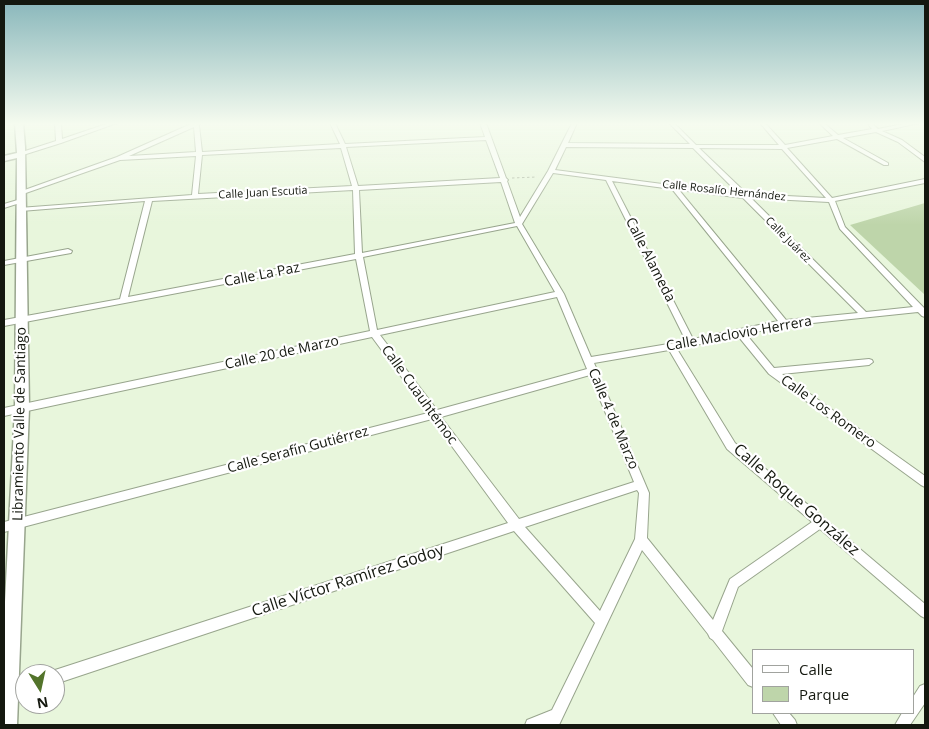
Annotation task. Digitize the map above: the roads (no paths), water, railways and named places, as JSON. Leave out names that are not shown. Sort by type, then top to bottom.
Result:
[{"type":"street","name":"Libramiento Valle de Santiago","points":[[7,725],[6,693],[18,524],[22,408],[21,157]]},
{"type":"street","points":[[4,206],[21,201],[118,158],[131,157]]},
{"type":"street","points":[[195,197],[199,157]]},
{"type":"street","name":"Calle Cuauhtémoc","points":[[346,157],[356,188],[359,256],[374,334],[517,526],[602,622]]},
{"type":"street","name":"Calle 4 de Marzo","points":[[496,157],[519,224],[560,294],[644,493],[641,540],[555,720]]},
{"type":"street","points":[[519,224],[558,157]]},
{"type":"street","name":"Calle Juárez","points":[[705,157],[864,314]]},
{"type":"street","points":[[791,157],[831,200],[842,228],[922,311]]},
{"type":"street","points":[[874,157],[886,164]]},
{"type":"street","name":"Calle Rosalío Hernández","points":[[549,174],[608,178],[743,196],[831,200],[925,181]]},
{"type":"street","name":"Calle Alameda","points":[[608,178],[691,343]]},
{"type":"street","name":"Calle Juan Escutia","points":[[21,201],[149,199],[505,180]]},
{"type":"street","points":[[674,187],[784,323]]},
{"type":"street","points":[[123,301],[149,199]]},
{"type":"street","name":"Calle La Paz","points":[[4,323],[519,224]]},
{"type":"street","points":[[4,263],[21,262],[68,251]]},
{"type":"street","name":"Calle 20 de Marzo","points":[[4,412],[560,294]]},
{"type":"street","name":"Calle Maclovio Herrera","points":[[588,361],[691,343],[784,323],[864,314],[922,311]]},
{"type":"street","name":"Calle Los Romero","points":[[740,332],[772,372],[925,482]]},
{"type":"street","name":"Calle Roque González","points":[[671,346],[731,446],[925,612]]},
{"type":"street","points":[[772,372],[869,362]]},
{"type":"street","name":"Calle Serafín Gutiérrez","points":[[4,527],[433,415],[592,371]]},
{"type":"street","name":"Calle Víctor Ramírez Godoy","points":[[65,674],[641,484]]},
{"type":"street","points":[[714,634],[734,583],[822,522]]},
{"type":"street","points":[[641,540],[714,634],[752,679]]},
{"type":"street","points":[[914,708],[925,691]]},
{"type":"street","points":[[781,714],[790,725]]},
{"type":"street","points":[[902,725],[909,714]]},
{"type":"street","points":[[532,725],[555,720]]}]
